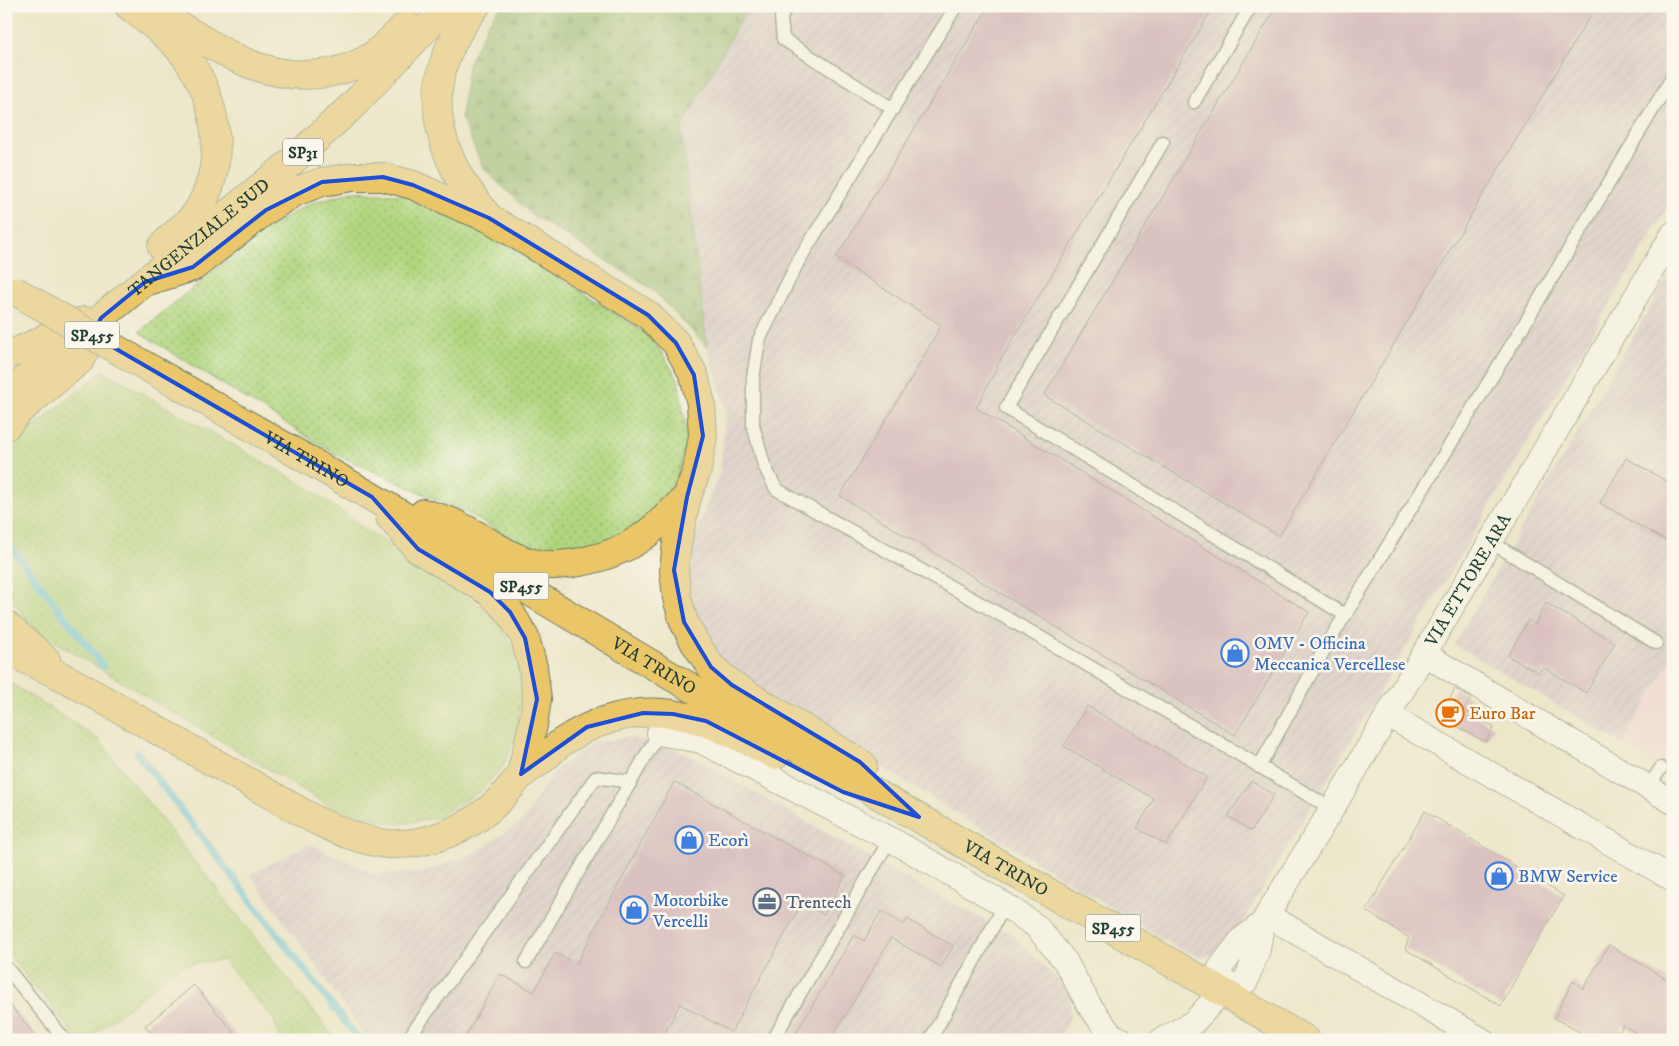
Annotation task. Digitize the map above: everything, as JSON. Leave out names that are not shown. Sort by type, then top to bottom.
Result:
[{"type":"main road","points":[[129,6],[161,31],[185,56],[200,79],[211,104],[216,131],[215,164],[208,190],[199,210],[186,225],[163,245],[145,282]]},
{"type":"main road","points":[[142,6],[234,57],[256,67],[276,73],[298,75],[317,74],[357,64],[373,55],[388,43],[424,6]]},
{"type":"main road","name":"TANGENZIALE SUD","points":[[6,395],[289,164],[353,105],[446,6]]},
{"type":"main road","points":[[476,6],[465,19],[448,47],[440,71],[436,93],[438,118],[444,145],[457,172],[489,218]]},
{"type":"main road","points":[[145,282],[194,267],[266,210],[295,192],[322,182],[352,177],[383,177],[413,184],[489,218],[648,315],[676,343],[694,375],[701,404],[703,436],[697,470],[687,497],[677,543],[674,570],[677,598],[684,622],[695,644],[711,667],[732,685],[860,762],[919,817]]},
{"type":"main road","name":"VIA TRINO","points":[[10,288],[372,497],[671,676],[1306,1040]]},
{"type":"main road","points":[[6,354],[19,351],[40,341],[66,324],[101,318]]},
{"type":"main road","points":[[6,426],[20,410],[80,360],[101,318]]},
{"type":"main road","points":[[372,497],[450,522],[521,560],[541,564],[596,559],[619,550],[640,539],[687,497]]},
{"type":"main road","points":[[372,497],[418,549],[490,592],[510,612],[525,638],[534,667],[537,699],[533,725],[521,774]]},
{"type":"main road","points":[[6,625],[67,679]]},
{"type":"main road","points":[[6,650],[67,679],[317,821],[355,837],[388,844],[420,842],[447,834],[478,819],[500,799],[521,774],[561,743],[587,727],[612,718],[643,712],[672,714],[706,721],[749,741],[843,792],[919,817]]},
{"type":"street","name":"VIA ETTORE ARA","points":[[1222,991],[1246,982],[1258,949],[1264,920],[1332,809],[1673,234]]},
{"type":"street","points":[[1424,654],[1673,802]]},
{"type":"street","points":[[1388,715],[1673,879]]},
{"type":"street","points":[[659,733],[701,741],[890,839],[1005,905],[1036,926],[1065,960],[1089,1005],[1110,1034],[1122,1040]]},
{"type":"street","points":[[1264,920],[1482,1040]]},
{"type":"street","points":[[1162,1040],[1194,1022],[1222,991]]},
{"type":"lane","points":[[786,6],[781,18],[782,39],[893,109]]},
{"type":"lane","points":[[956,6],[799,260],[760,340],[753,378],[753,426],[764,465],[776,488],[1026,629],[1332,809]]},
{"type":"lane","points":[[1194,102],[1250,6]]},
{"type":"lane","points":[[1259,766],[1346,615],[1527,320],[1673,76]]},
{"type":"lane","points":[[1163,142],[1006,408],[1346,615]]},
{"type":"lane","points":[[1491,542],[1656,643]]},
{"type":"lane","points":[[526,962],[659,733]]},
{"type":"lane","points":[[1648,787],[1661,768]]},
{"type":"lane","points":[[410,1036],[596,777],[631,782]]},
{"type":"lane","points":[[774,1040],[890,839]]},
{"type":"lane","points":[[930,1040],[1005,905]]},
{"type":"lane","points":[[6,967],[65,1040]]},
{"type":"highlighted area","points":[[383,177],[413,185],[489,218],[648,315],[676,343],[694,375],[703,436],[687,497],[674,570],[684,622],[711,667],[732,685],[860,762],[919,817],[843,792],[706,721],[673,714],[643,713],[587,727],[521,774],[537,699],[525,638],[510,612],[490,592],[418,549],[372,497],[92,335],[101,318],[145,282],[193,267],[266,210],[322,182]]},
{"type":"shaded area","points":[[748,6],[1673,6],[1673,198],[1238,930],[1218,953],[1201,957],[1176,947],[728,673],[704,639],[691,599],[688,554],[720,470],[726,410],[707,347],[681,129]]},
{"type":"shaded area","points":[[1673,268],[1673,656],[1622,744],[1454,644]]},
{"type":"shaded area","points":[[1673,656],[1673,775],[1622,744]]},
{"type":"shaded area","points":[[629,737],[683,752],[923,888],[1010,933],[1070,992],[1070,1019],[1058,1040],[369,1040],[250,874],[310,844],[375,874],[421,873],[475,853],[523,820],[555,770],[592,743]]},
{"type":"green space","points":[[501,6],[748,6],[681,129],[707,347],[653,290],[531,214],[483,168],[461,117],[468,64],[488,23]]},
{"type":"green space","points":[[353,191],[417,196],[489,233],[652,337],[678,379],[688,441],[675,482],[661,505],[625,538],[571,548],[525,545],[464,512],[335,454],[139,332],[260,233],[308,204]]},
{"type":"green space","points":[[103,371],[307,487],[368,531],[492,614],[517,653],[522,692],[516,735],[503,766],[480,792],[436,818],[398,824],[340,812],[37,631],[6,594],[6,451]]},
{"type":"green space","points":[[6,680],[98,739],[336,1040],[281,1040],[274,1020],[223,960],[182,965],[86,1040],[79,1040],[6,951]]},
{"type":"building","points":[[989,6],[1214,6],[1001,359],[976,408],[1309,612],[1235,735],[840,496],[915,372],[941,325],[836,258]]},
{"type":"building","points":[[1277,6],[1596,6],[1279,536],[1044,395]]},
{"type":"building","points":[[1626,458],[1673,485],[1673,545],[1600,503]]},
{"type":"building","points":[[1546,603],[1615,643],[1586,693],[1543,667],[1539,673],[1508,656],[1528,620],[1535,625]]},
{"type":"building","points":[[1455,689],[1471,698],[1464,710],[1494,727],[1486,742],[1439,717]]},
{"type":"building","points":[[1087,706],[1207,777],[1166,845],[1137,828],[1154,799],[1064,746]]},
{"type":"building","points":[[1251,781],[1274,795],[1251,831],[1228,816]]},
{"type":"building","points":[[674,782],[845,876],[824,915],[802,903],[731,1032],[680,1004],[661,1040],[464,1040],[500,974],[534,992],[555,953],[576,964]]},
{"type":"building","points":[[1425,811],[1564,896],[1501,1006],[1405,949],[1409,938],[1366,911]]},
{"type":"building","points":[[881,911],[904,925],[907,919],[953,946],[941,967],[891,938],[831,1040],[792,1040],[854,935],[864,941]]},
{"type":"building","points":[[1609,945],[1673,983],[1673,1040],[1647,1040],[1623,1025],[1615,1040],[1594,1040],[1554,1018],[1573,981],[1583,989]]},
{"type":"building","points":[[194,985],[240,1040],[156,1040],[145,1026]]},
{"type":"building","points":[[6,1000],[39,1040],[6,1040]]},
{"type":"waterway","points":[[6,541],[103,666]]},
{"type":"waterway","points":[[137,753],[359,1040]]},
{"type":"place","name":"OMV - Officina Meccanica Vercellese","points":[[1235,653]]},
{"type":"place","name":"Euro Bar","points":[[1450,713]]},
{"type":"place","name":"Ecorì","points":[[689,840]]},
{"type":"place","name":"BMW Service","points":[[1499,876]]},
{"type":"place","name":"Trentech","points":[[767,902]]},
{"type":"place","name":"Motorbike Vercelli","points":[[634,910]]}]
